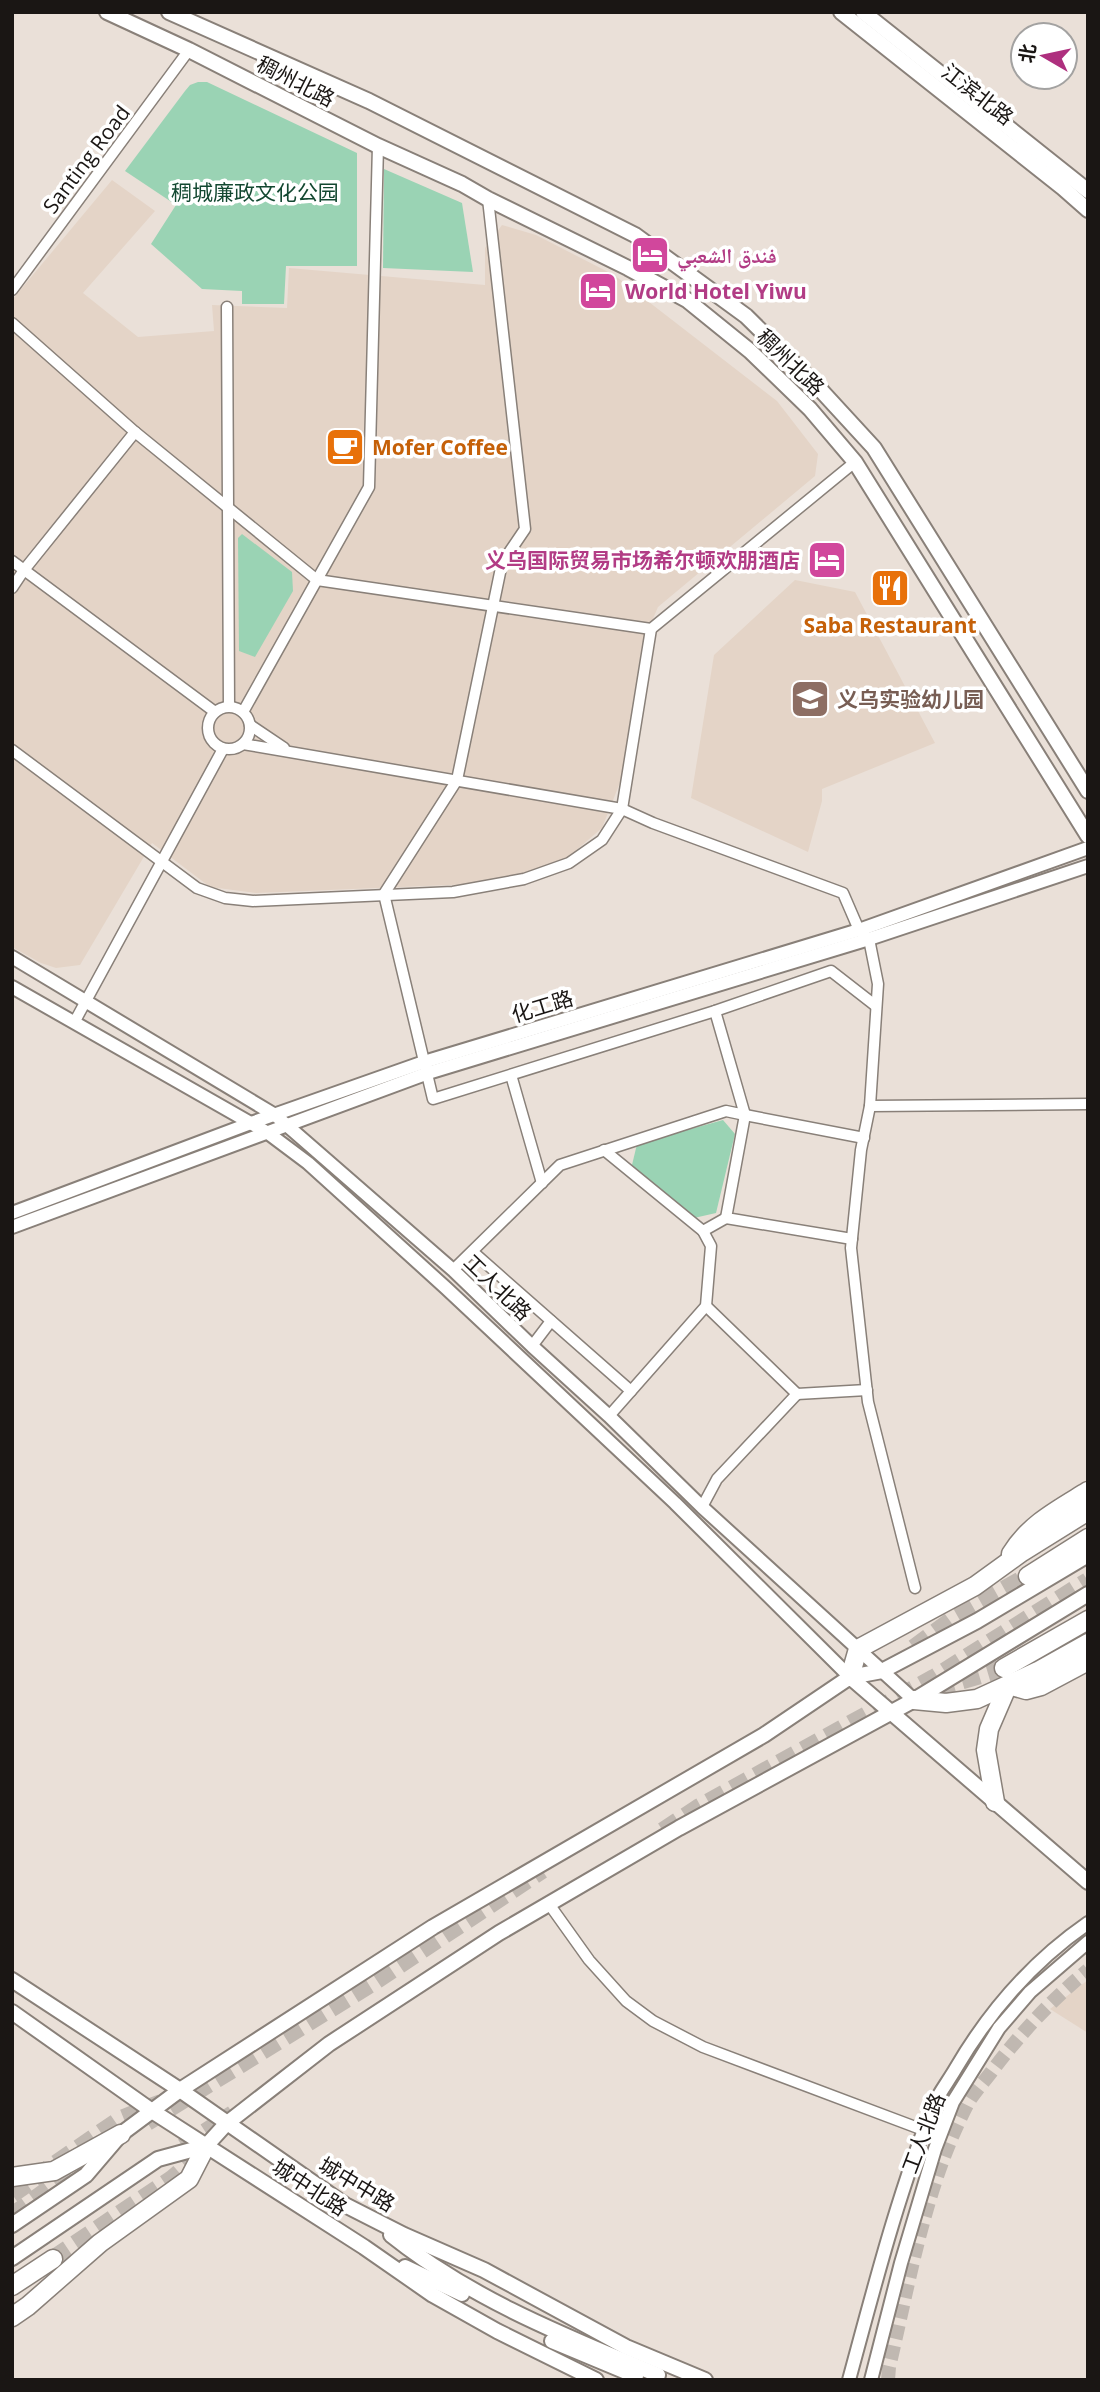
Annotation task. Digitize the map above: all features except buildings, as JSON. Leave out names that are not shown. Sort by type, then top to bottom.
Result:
[{"type":"highway","points":[[1004,1565],[1017,1544],[1036,1523],[1088,1491]]},
{"type":"highway","points":[[850,1677],[858,1648],[975,1586],[1021,1552],[1088,1511]]},
{"type":"highway","points":[[1028,1576],[1088,1538]]},
{"type":"highway","points":[[914,1700],[946,1703],[977,1699],[1088,1620]]},
{"type":"highway","points":[[995,1802],[986,1750],[989,1729],[1006,1677],[1088,1643]]},
{"type":"highway","points":[[1006,1677],[1026,1690],[1041,1686],[1088,1661]]},
{"type":"highway","points":[[12,2177],[54,2171],[121,2134]]},
{"type":"highway","points":[[12,2303],[100,2244],[189,2179],[206,2146]]},
{"type":"highway","points":[[12,2317],[100,2244]]},
{"type":"highway","points":[[12,2286],[52,2259]]},
{"type":"main road","name":"稠州北路","points":[[107,12],[189,50],[378,146],[462,184],[488,200],[628,268],[687,300],[760,361],[810,409],[855,462],[1088,836]]},
{"type":"main road","name":"稠州北路","points":[[169,12],[369,101],[635,235],[746,316],[817,386],[874,448],[1088,791]]},
{"type":"main road","name":"江滨北路","points":[[841,12],[1088,210]]},
{"type":"main road","name":"江滨北路","points":[[863,12],[1088,191]]},
{"type":"main road","points":[[12,2225],[86,2175],[121,2134],[180,2090],[433,1927],[764,1735],[850,1677],[882,1671],[977,1621],[1088,1555]]},
{"type":"main road","points":[[12,2258],[158,2159],[206,2146],[226,2124],[329,2044],[499,1933],[679,1828],[914,1700],[1088,1594]]},
{"type":"main road","points":[[850,1677],[1088,1882]]},
{"type":"main road","name":"城中中路","points":[[12,1980],[180,2090],[345,2205],[484,2270],[626,2347],[705,2380]]},
{"type":"main road","name":"城中北路","points":[[12,2012],[152,2111],[369,2250],[433,2295],[497,2331],[596,2380]]},
{"type":"main road","points":[[368,2217],[417,2256],[508,2310],[652,2377]]},
{"type":"main road","points":[[369,2250],[580,2354],[652,2377]]},
{"type":"street","name":"Santing Road","points":[[12,290],[189,50]]},
{"type":"street","points":[[243,712],[369,487],[378,146]]},
{"type":"street","points":[[488,200],[525,529],[502,563],[457,780],[384,894],[433,1099],[715,1011],[831,971],[876,1006]]},
{"type":"street","points":[[227,307],[229,706]]},
{"type":"street","points":[[12,323],[135,432],[317,580],[651,629]]},
{"type":"street","points":[[12,588],[23,570],[135,432]]},
{"type":"street","points":[[12,750],[197,888],[225,898],[253,901],[453,892],[524,879],[569,863],[602,840],[622,809],[651,629],[855,462]]},
{"type":"street","points":[[12,561],[215,712]]},
{"type":"street","points":[[250,724],[248,738],[243,744],[230,750],[217,746],[209,736],[208,723],[215,712],[229,706],[243,712],[250,724],[288,750]]},
{"type":"street","points":[[243,744],[622,809],[843,893],[864,935],[878,984],[870,1106],[851,1248],[867,1390],[915,1588]]},
{"type":"street","points":[[75,1021],[223,749]]},
{"type":"street","name":"化工路","points":[[864,935],[1088,848]]},
{"type":"street","name":"化工路","points":[[12,1213],[275,1115],[1088,866]]},
{"type":"street","name":"工人北路","points":[[12,957],[275,1115],[453,1270],[702,1507],[914,1700]]},
{"type":"street","name":"工人北路","points":[[12,987],[268,1133],[318,1172],[456,1297],[675,1503],[850,1677]]},
{"type":"street","points":[[715,1011],[745,1115],[726,1218]]},
{"type":"street","name":"化工路","points":[[12,1227],[268,1133],[426,1068]]},
{"type":"street","points":[[512,1075],[542,1183]]},
{"type":"street","points":[[870,1106],[1088,1104]]},
{"type":"street","points":[[453,1270],[560,1165],[604,1150],[726,1111],[864,1138]]},
{"type":"street","points":[[604,1150],[703,1231],[711,1246],[706,1306],[609,1416]]},
{"type":"street","points":[[703,1231],[726,1218],[852,1240]]},
{"type":"street","points":[[473,1252],[631,1391]]},
{"type":"street","points":[[706,1306],[797,1394]]},
{"type":"street","points":[[531,1346],[551,1321]]},
{"type":"street","points":[[702,1507],[717,1479],[797,1394],[867,1390]]},
{"type":"street","points":[[549,1904],[589,1960],[626,2001],[653,2021],[703,2047],[940,2135]]},
{"type":"street","points":[[849,2380],[882,2258],[935,2102],[968,2047],[1008,1993],[1057,1945],[1088,1923]]},
{"type":"street","name":"工人北路","points":[[872,2380],[901,2263],[940,2135],[953,2102],[999,2028],[1030,1992],[1088,1942]]},
{"type":"shaded area","points":[[112,180],[155,211],[83,293],[138,337],[214,331],[212,305],[287,308],[289,268],[485,285],[485,248],[502,225],[536,235],[614,275],[777,401],[818,454],[815,476],[658,607],[642,644],[621,780],[602,828],[566,859],[537,870],[473,884],[256,893],[210,887],[152,843],[80,965],[56,968],[12,947],[12,300]]},
{"type":"shaded area","name":"义乌实验幼儿园","points":[[795,580],[855,592],[935,743],[822,789],[822,801],[808,852],[691,798],[714,655]]},
{"type":"shaded area","points":[[1088,1980],[1088,2033],[1050,2009]]},
{"type":"green space","name":"稠城廉政文化公园","points":[[198,82],[207,82],[357,153],[357,266],[286,266],[284,304],[242,304],[242,291],[202,289],[151,244],[176,205],[125,171],[185,91]]},
{"type":"green space","points":[[384,169],[462,203],[473,272],[383,268]]},
{"type":"green space","points":[[242,534],[292,572],[293,591],[255,657],[239,651],[238,538]]},
{"type":"green space","points":[[723,1120],[735,1134],[716,1213],[694,1218],[632,1165],[637,1144]]},
{"type":"tunnel","points":[[914,1648],[956,1617],[1028,1576]]},
{"type":"tunnel","points":[[663,1831],[698,1808],[934,1678],[1088,1581]]},
{"type":"tunnel","points":[[936,1688],[1004,1668]]},
{"type":"tunnel","points":[[147,2122],[372,1983],[542,1870]]},
{"type":"tunnel","points":[[888,2380],[929,2200],[952,2136],[967,2105],[1025,2030],[1088,1970]]},
{"type":"tunnel","points":[[12,2194],[121,2119],[161,2103]]},
{"type":"tunnel","points":[[183,2147],[233,2114]]},
{"type":"tunnel","points":[[12,2216],[100,2152]]},
{"type":"tunnel","points":[[53,2259],[172,2179],[201,2154]]},
{"type":"place","name":"فندق الشعبي","points":[[650,255]]},
{"type":"place","name":"World Hotel Yiwu","points":[[598,291]]},
{"type":"place","name":"Mofer Coffee","points":[[345,447]]},
{"type":"place","name":"义乌国际贸易市场希尔顿欢朋酒店","points":[[827,560]]},
{"type":"place","name":"Saba Restaurant","points":[[890,588]]},
{"type":"place","name":"义乌实验幼儿园","points":[[810,699]]}]
